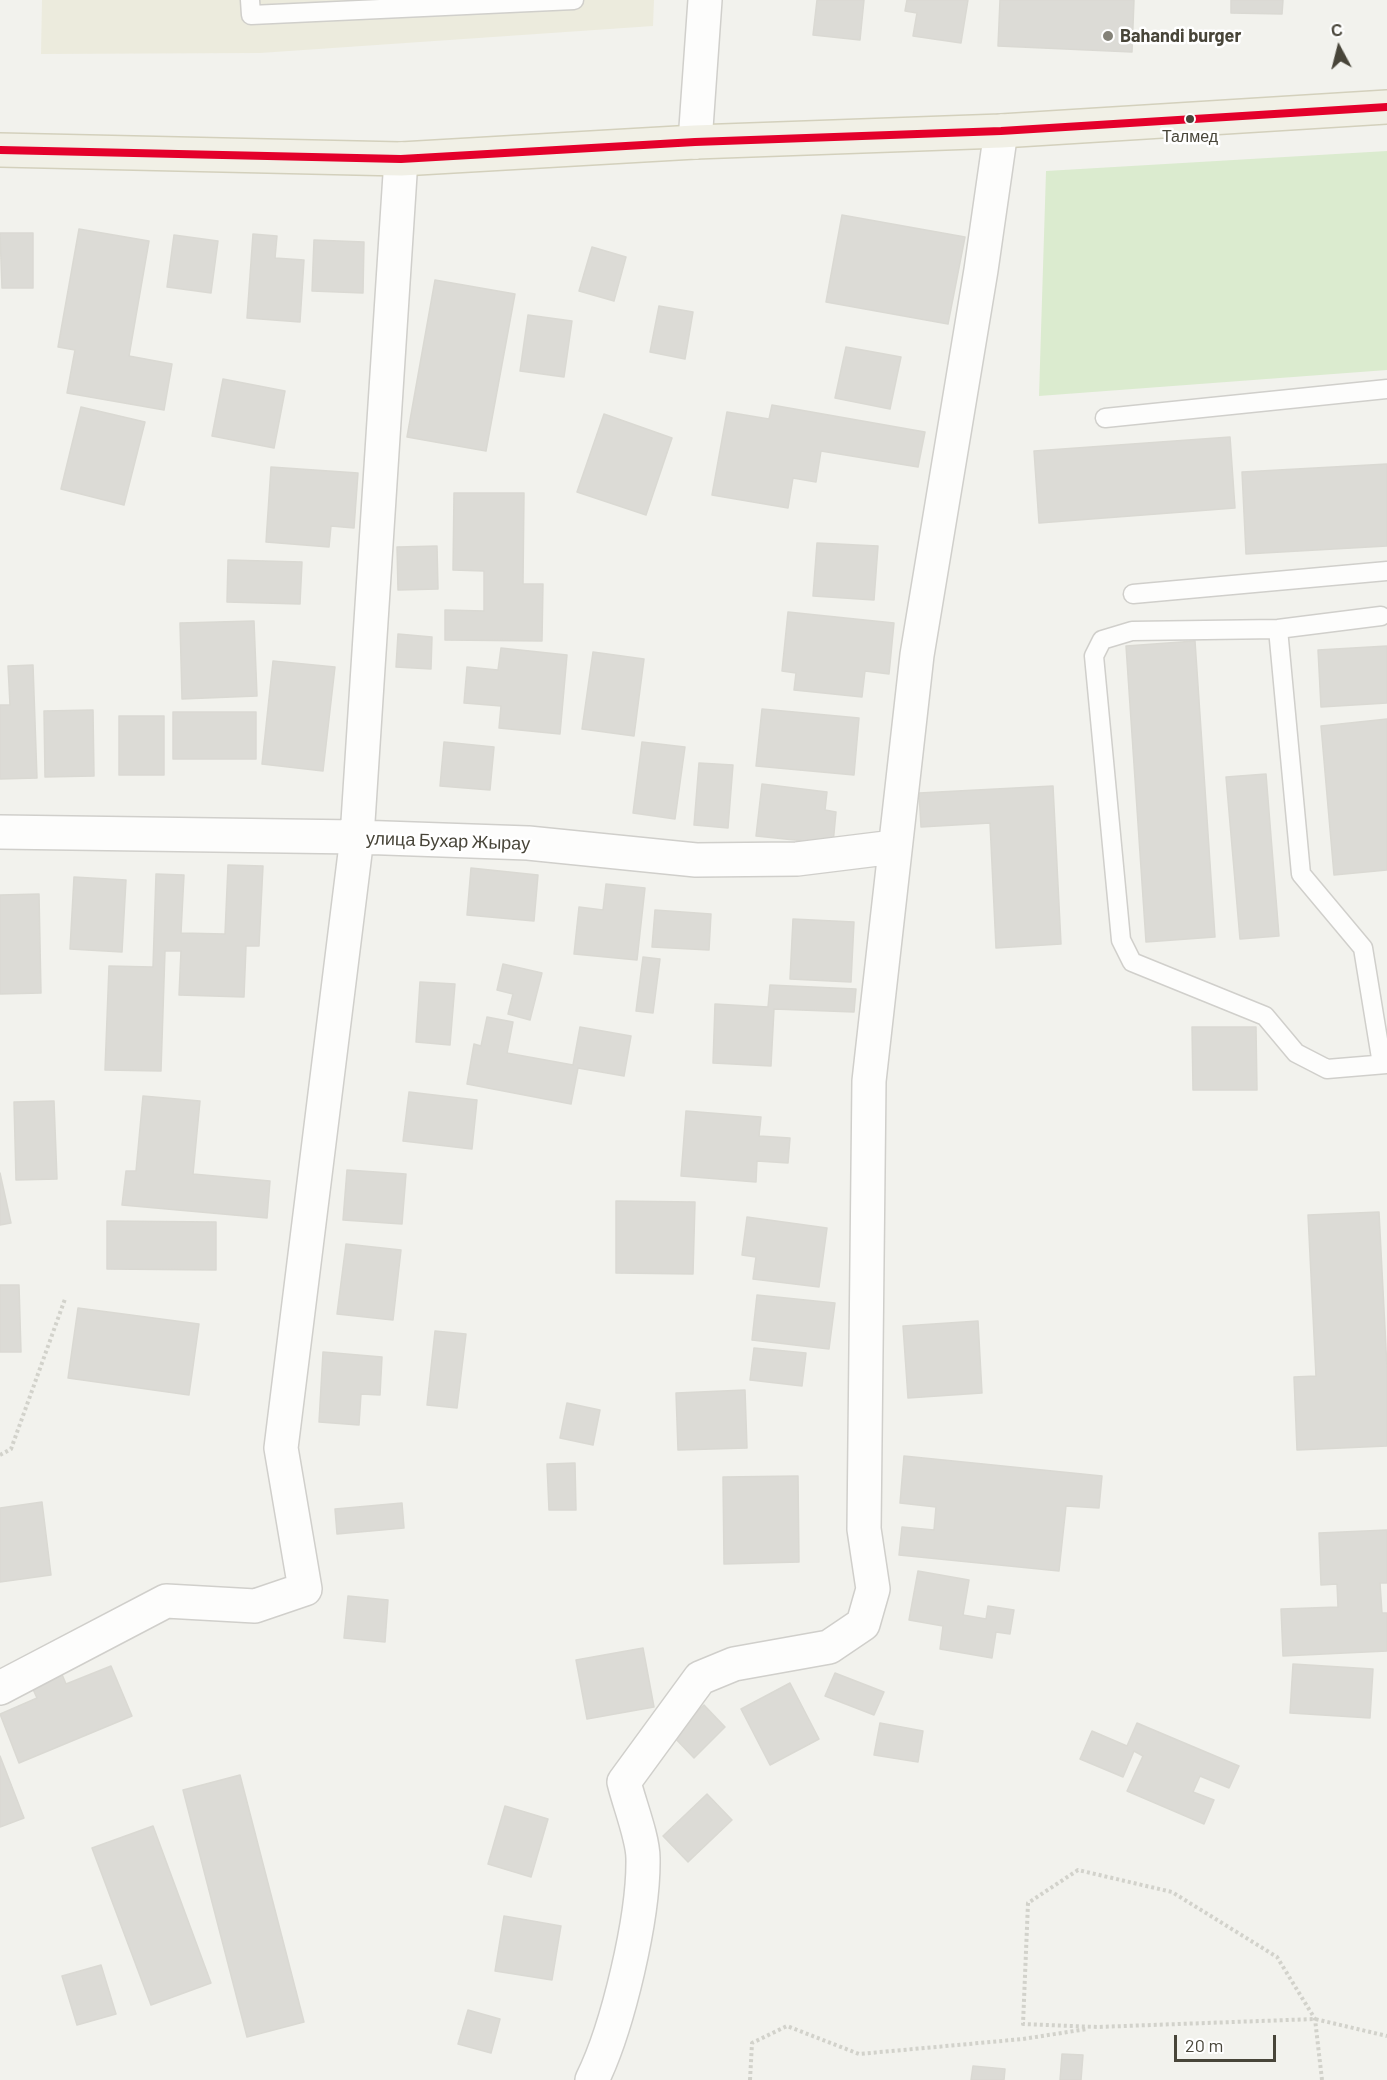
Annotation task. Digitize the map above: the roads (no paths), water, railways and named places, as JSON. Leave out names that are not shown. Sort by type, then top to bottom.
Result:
[{"type":"main road","points":[[0,150],[400,159],[695,142],[1001,131],[1387,108]]},
{"type":"street","points":[[695,142],[705,0]]},
{"type":"street","points":[[592,2080],[604,2055],[635,1937],[643,1856],[624,1782],[700,1678],[734,1664],[829,1647],[863,1624],[873,1589],[864,1529],[869,1082],[916,655],[981,270],[1001,131]]},
{"type":"street","points":[[0,1688],[166,1601],[255,1606],[305,1589],[280,1448],[357,837],[400,159]]},
{"type":"street","name":"улица Бухар Жырау","points":[[0,832],[357,837],[528,843],[696,860],[797,859],[894,847]]},
{"type":"lane","points":[[250,0],[251,15],[574,0]]},
{"type":"lane","points":[[1105,418],[1387,389]]},
{"type":"lane","points":[[1133,594],[1387,571]]},
{"type":"lane","points":[[1278,629],[1301,874],[1363,948],[1385,1064],[1327,1069],[1296,1053],[1265,1016],[1132,962],[1121,940],[1094,656],[1102,640],[1132,631],[1278,629],[1381,616]]},
{"type":"place","name":"Bahandi burger","points":[[1108,36]]},
{"type":"place","name":"Талмед","points":[[1190,119]]}]
